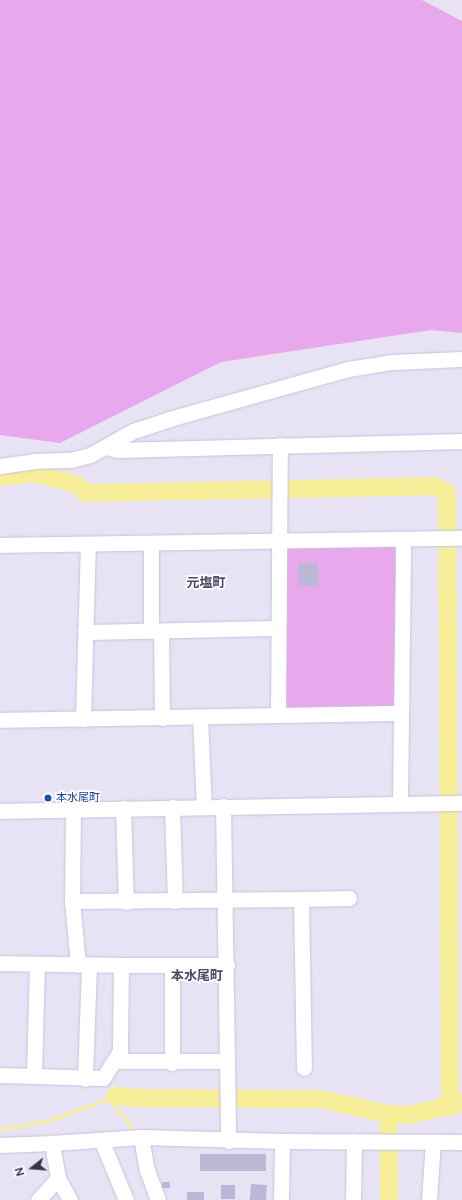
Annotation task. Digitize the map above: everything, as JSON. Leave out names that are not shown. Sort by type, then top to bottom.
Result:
[{"type":"street","points":[[0,466],[34,461],[70,460],[90,455],[133,431],[168,419],[348,369],[399,362],[462,359]]},
{"type":"street","points":[[106,447],[118,450],[462,441]]},
{"type":"street","points":[[278,713],[277,628],[281,491],[280,445]]},
{"type":"street","points":[[0,546],[151,544],[279,539],[452,538]]},
{"type":"street","points":[[400,802],[403,539]]},
{"type":"street","points":[[151,544],[162,718]]},
{"type":"street","points":[[83,719],[88,545]]},
{"type":"street","points":[[86,632],[277,628]]},
{"type":"street","points":[[0,720],[162,718],[278,713],[401,713]]},
{"type":"street","points":[[200,717],[204,807]]},
{"type":"street","points":[[0,811],[400,802],[458,803]]},
{"type":"street","points":[[223,806],[227,965],[228,1141]]},
{"type":"street","points":[[172,807],[174,901]]},
{"type":"street","points":[[123,808],[126,902]]},
{"type":"street","points":[[73,810],[72,901],[84,966],[85,1079]]},
{"type":"street","points":[[72,901],[226,901],[349,898]]},
{"type":"street","points":[[301,899],[304,1068]]},
{"type":"street","points":[[0,963],[84,966],[227,965]]},
{"type":"street","points":[[34,1076],[37,964]]},
{"type":"street","points":[[0,1075],[85,1079],[103,1078],[116,1061],[120,1051],[121,965]]},
{"type":"street","points":[[172,966],[172,1063]]},
{"type":"street","points":[[116,1061],[172,1063],[227,1061]]},
{"type":"street","points":[[141,1138],[147,1170],[158,1200]]},
{"type":"street","points":[[0,1144],[102,1142],[141,1138],[282,1142],[388,1140],[462,1142]]},
{"type":"street","points":[[353,1200],[354,1141]]},
{"type":"street","points":[[102,1142],[126,1200]]},
{"type":"street","points":[[281,1200],[282,1142]]},
{"type":"street","points":[[429,1200],[433,1142]]},
{"type":"street","points":[[52,1143],[58,1178],[70,1200]]},
{"type":"street","points":[[38,1200],[58,1178]]},
{"type":"shaded area","points":[[0,0],[422,0],[462,21],[462,333],[431,330],[221,362],[60,443],[0,435]]},
{"type":"shaded area","points":[[395,545],[399,702],[394,707],[289,708],[284,703],[285,547]]},
{"type":"building","points":[[298,563],[318,563],[318,586],[298,586]]},
{"type":"building","points":[[200,1154],[266,1154],[266,1171],[200,1171]]},
{"type":"building","points":[[162,1182],[170,1182],[170,1188],[162,1188]]},
{"type":"building","points":[[251,1184],[267,1185],[266,1200],[250,1200]]},
{"type":"building","points":[[221,1185],[235,1185],[235,1199],[221,1199]]},
{"type":"building","points":[[187,1192],[204,1192],[204,1200],[187,1200]]},
{"type":"waterway","points":[[0,477],[34,473],[78,485],[86,493],[435,486],[447,493],[450,1107]]},
{"type":"waterway","points":[[115,1096],[113,1104],[133,1129]]},
{"type":"waterway","points":[[0,1129],[50,1120],[115,1096]]},
{"type":"waterway","points":[[115,1096],[133,1098],[320,1099],[388,1114],[409,1115],[461,1103]]},
{"type":"waterway","points":[[388,1114],[389,1200]]},
{"type":"waterway","points":[[140,1170],[147,1189]]},
{"type":"place","name":"本水尾町","points":[[48,798]]},
{"type":"district","name":"元塩町","points":[[206,583]]},
{"type":"district","name":"本水尾町","points":[[197,976]]}]
